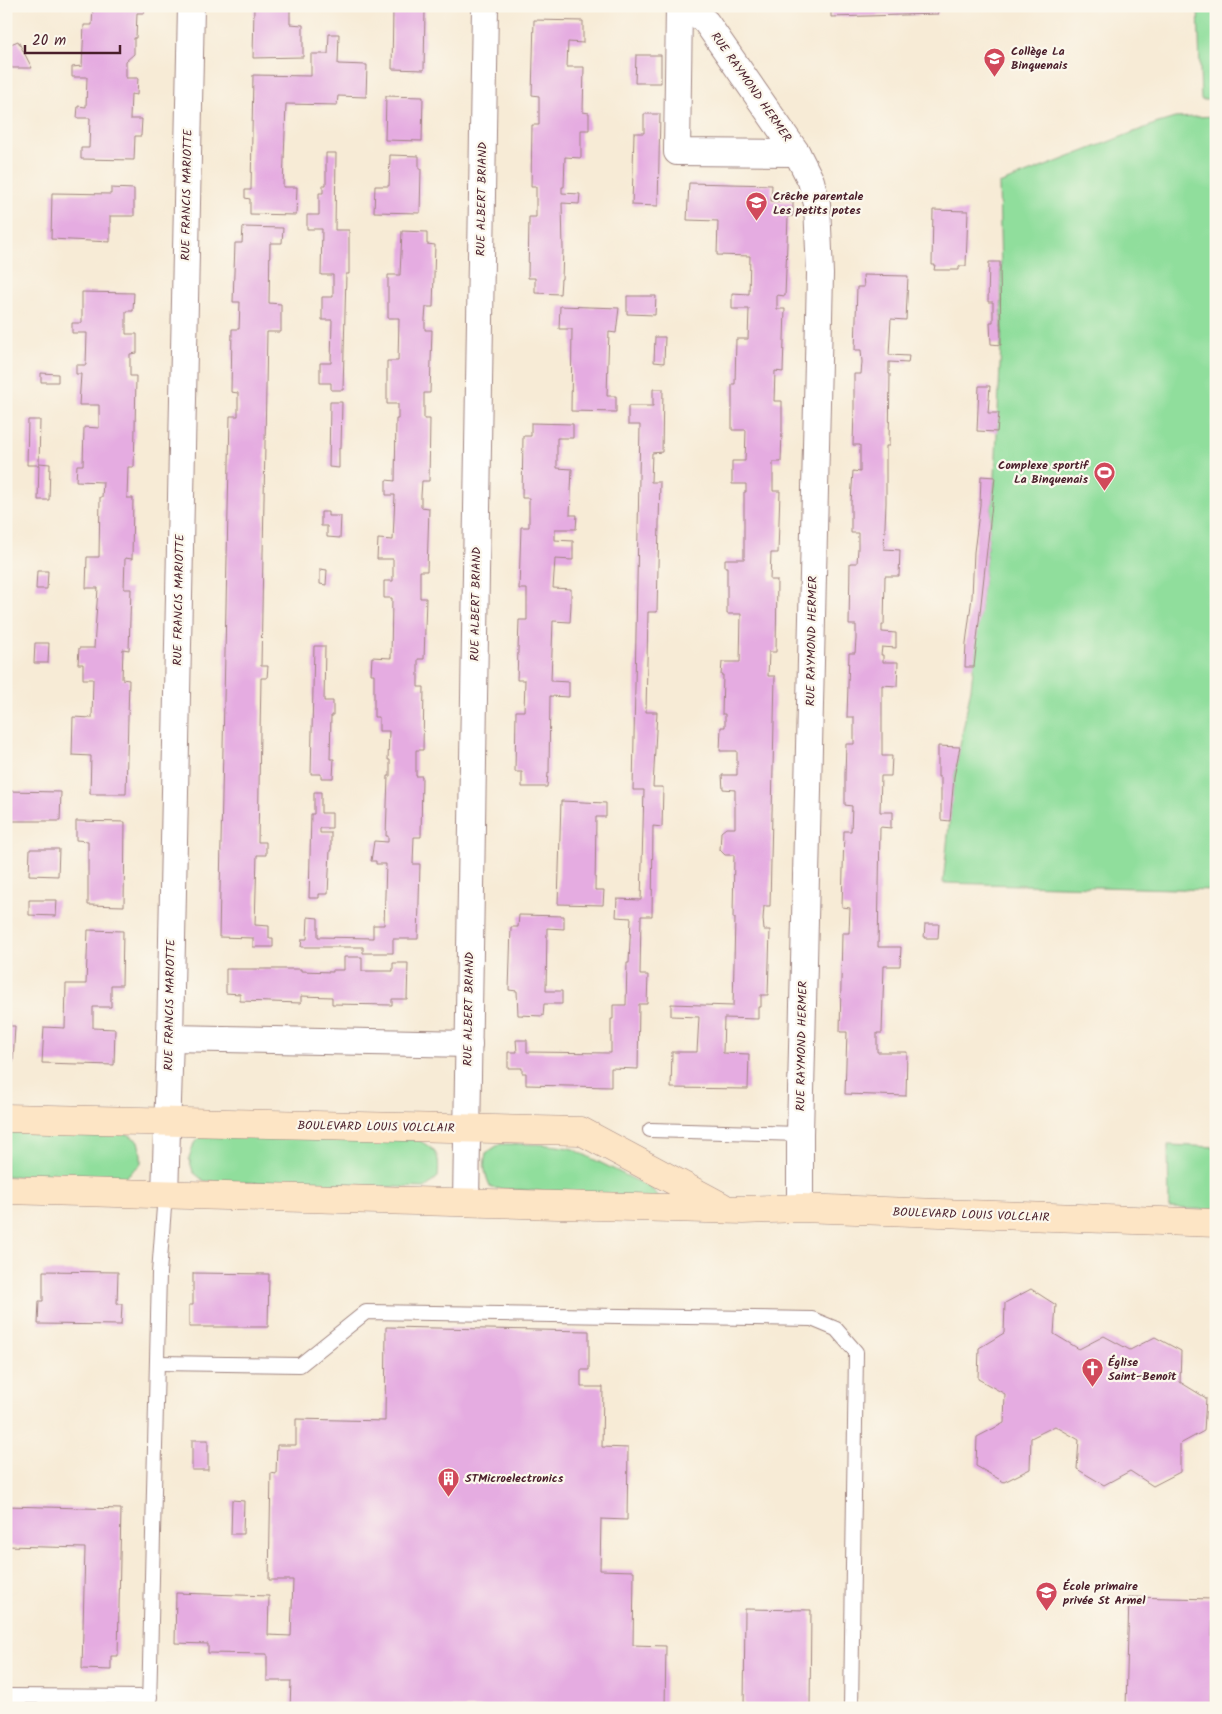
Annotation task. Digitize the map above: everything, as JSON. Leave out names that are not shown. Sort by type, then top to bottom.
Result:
[{"type":"street","name":"RUE FRANCIS MARIOTTE","points":[[165,1194],[170,1038],[191,6]]},
{"type":"street","name":"RUE ALBERT BRIAND","points":[[466,1202],[485,6]]},
{"type":"street","name":"RUE RAYMOND HERMER","points":[[797,153],[677,152],[678,6],[690,8],[706,22],[797,153],[811,181],[817,204],[820,274],[800,1134],[800,1208]]},
{"type":"street","points":[[170,1038],[469,1044]]},
{"type":"street","name":"BOULEVARD LOUIS VOLCLAIR","points":[[6,1118],[581,1131],[726,1208]]},
{"type":"street","name":"BOULEVARD LOUIS VOLCLAIR","points":[[6,1190],[726,1208],[800,1208],[1216,1223]]},
{"type":"lane","points":[[650,1130],[800,1134]]},
{"type":"lane","points":[[6,1696],[150,1702],[159,1272],[165,1194]]},
{"type":"lane","points":[[157,1363],[300,1365],[366,1312],[812,1319],[836,1329],[856,1352],[851,1708]]},
{"type":"green space","points":[[1198,6],[1216,6],[1216,100],[1201,100]]},
{"type":"green space","name":"Complexe sportif La Binquenais","points":[[1216,116],[1216,890],[943,883],[954,777],[971,688],[995,477],[1002,322],[999,184],[1155,124],[1175,118]]},
{"type":"green space","points":[[6,1131],[128,1134],[138,1141],[141,1164],[123,1179],[6,1176]]},
{"type":"green space","points":[[205,1134],[417,1139],[436,1154],[438,1158],[438,1177],[425,1188],[204,1181],[193,1172],[189,1158],[194,1143]]},
{"type":"green space","points":[[500,1144],[546,1145],[573,1149],[651,1188],[660,1199],[491,1188],[485,1171],[486,1153]]},
{"type":"green space","points":[[1168,1145],[1216,1147],[1216,1210],[1169,1208]]},
{"type":"building","points":[[93,6],[145,6],[144,13],[137,13],[134,54],[126,61],[126,78],[138,78],[137,95],[131,94],[130,119],[142,119],[141,136],[135,136],[134,160],[81,159],[81,148],[89,148],[90,118],[77,118],[78,106],[86,107],[87,77],[72,77],[72,67],[82,66],[84,25],[92,25]]},
{"type":"building","points":[[254,6],[290,6],[290,24],[303,25],[303,57],[253,58]]},
{"type":"building","points":[[831,6],[937,6],[938,14],[831,17]]},
{"type":"building","points":[[393,9],[425,10],[424,70],[392,69]]},
{"type":"building","points":[[534,20],[583,21],[583,43],[568,42],[567,67],[584,67],[583,112],[589,113],[589,130],[581,130],[581,158],[565,157],[562,193],[580,194],[579,204],[562,203],[563,249],[560,294],[535,293],[535,278],[528,278],[529,217],[536,217],[536,187],[531,187],[532,125],[539,125],[539,96],[532,95]]},
{"type":"building","points":[[329,34],[339,34],[338,64],[367,65],[366,97],[338,96],[337,105],[286,104],[283,187],[297,187],[296,215],[250,214],[250,199],[245,198],[245,190],[251,190],[253,75],[311,76],[311,54],[328,54]]},
{"type":"building","points":[[18,41],[32,68],[12,68],[6,56],[6,46]]},
{"type":"building","points":[[636,55],[661,55],[661,83],[635,83]]},
{"type":"building","points":[[386,96],[423,97],[422,141],[385,140]]},
{"type":"building","points":[[644,114],[660,114],[658,206],[632,205],[634,133],[644,133]]},
{"type":"building","points":[[326,153],[336,153],[335,230],[349,230],[349,274],[346,274],[343,390],[331,390],[331,383],[320,383],[320,363],[331,363],[332,320],[322,320],[322,297],[333,297],[333,275],[321,275],[322,229],[307,229],[307,215],[319,215],[319,193],[323,193],[323,185],[326,185]]},
{"type":"building","points":[[390,155],[419,156],[419,169],[421,169],[420,213],[374,212],[375,186],[389,186]]},
{"type":"building","points":[[689,183],[772,185],[771,201],[793,202],[793,216],[788,216],[785,296],[777,295],[777,309],[785,309],[783,372],[775,371],[774,401],[782,401],[782,431],[781,462],[773,462],[773,491],[780,491],[778,553],[771,553],[770,580],[777,580],[776,652],[769,652],[768,676],[775,676],[770,906],[764,906],[763,919],[764,930],[770,930],[768,995],[761,995],[758,1019],[724,1018],[723,1053],[749,1054],[748,1089],[671,1088],[672,1052],[697,1052],[699,1017],[671,1016],[671,1004],[733,1006],[734,855],[725,855],[720,850],[721,832],[726,828],[735,828],[735,790],[723,789],[722,775],[737,775],[737,751],[720,751],[721,727],[725,727],[725,714],[722,714],[723,675],[721,675],[722,662],[740,662],[741,614],[727,614],[727,567],[725,567],[725,559],[744,559],[744,492],[746,492],[746,484],[732,484],[732,461],[745,461],[746,430],[732,430],[732,384],[735,384],[736,339],[748,339],[749,309],[732,309],[732,293],[749,294],[750,256],[717,255],[718,221],[687,220]]},
{"type":"building","points":[[111,188],[134,189],[134,216],[110,216],[110,242],[51,239],[52,193],[111,194]]},
{"type":"building","points":[[933,210],[968,211],[966,266],[959,266],[959,270],[934,270],[935,265],[932,265]]},
{"type":"building","points":[[243,227],[283,228],[282,243],[270,243],[269,303],[281,304],[281,332],[267,332],[261,666],[268,666],[267,678],[261,678],[258,842],[266,842],[266,855],[257,855],[255,925],[269,926],[269,938],[273,938],[273,947],[253,947],[253,938],[219,937],[230,416],[238,416],[238,393],[231,392],[232,329],[239,329],[240,302],[233,302],[235,243],[242,243]]},
{"type":"building","points":[[402,231],[427,232],[427,244],[435,245],[433,307],[426,307],[425,319],[425,330],[432,330],[430,393],[424,393],[424,419],[430,419],[429,481],[422,481],[421,496],[421,507],[429,508],[427,571],[420,571],[420,598],[426,598],[424,659],[418,659],[418,687],[424,687],[423,750],[416,750],[416,776],[422,776],[421,837],[414,837],[413,864],[420,864],[418,939],[393,939],[393,953],[363,953],[363,947],[301,947],[302,939],[307,939],[308,917],[318,918],[318,937],[373,938],[373,925],[384,925],[386,864],[376,864],[376,861],[371,861],[374,841],[388,842],[388,836],[386,836],[388,776],[390,776],[390,760],[388,760],[389,731],[379,731],[379,717],[374,717],[374,674],[371,674],[372,657],[391,658],[392,598],[384,598],[384,581],[393,581],[393,559],[377,559],[378,539],[393,540],[395,495],[386,495],[386,480],[395,481],[398,404],[387,404],[387,361],[398,361],[399,318],[388,318],[388,275],[400,275]]},
{"type":"building","points":[[989,262],[1000,262],[1001,345],[991,344],[990,322],[993,322],[993,302],[988,302]]},
{"type":"building","points":[[863,275],[908,276],[906,320],[891,319],[889,355],[909,356],[908,363],[889,362],[889,446],[886,446],[884,549],[900,550],[899,576],[885,576],[884,625],[882,625],[882,632],[896,633],[896,648],[882,647],[881,655],[883,655],[883,662],[898,662],[897,686],[882,685],[882,756],[892,756],[891,776],[881,776],[880,812],[893,812],[893,819],[891,819],[891,828],[880,827],[878,947],[901,947],[900,966],[884,966],[882,1033],[877,1033],[877,1052],[907,1052],[906,1096],[845,1094],[847,1032],[840,1032],[842,933],[849,933],[850,908],[842,907],[844,831],[851,831],[852,806],[845,805],[845,775],[846,744],[854,744],[854,717],[847,717],[849,653],[855,653],[856,639],[856,625],[849,625],[850,563],[857,563],[858,548],[858,533],[851,533],[851,502],[853,471],[860,472],[860,445],[853,445],[854,374],[861,374],[861,350],[855,350],[857,287],[864,287]]},
{"type":"building","points":[[82,292],[134,293],[133,311],[126,311],[126,334],[137,334],[137,353],[130,354],[130,376],[136,376],[134,467],[128,467],[127,498],[133,498],[132,559],[125,558],[124,589],[131,589],[129,650],[123,649],[122,679],[129,680],[126,794],[90,794],[91,756],[72,755],[73,717],[92,718],[93,679],[83,679],[83,664],[78,664],[79,648],[94,648],[98,588],[86,588],[87,557],[99,557],[100,497],[102,497],[103,482],[76,481],[77,465],[83,465],[84,427],[99,428],[99,405],[79,405],[81,374],[76,374],[76,365],[86,365],[87,333],[72,333],[72,323],[82,323]]},
{"type":"building","points":[[627,296],[656,296],[655,315],[627,314]]},
{"type":"building","points":[[560,306],[619,308],[616,333],[609,332],[608,360],[607,396],[616,396],[616,412],[571,411],[572,329],[559,329]]},
{"type":"building","points":[[655,337],[665,337],[664,363],[654,362]]},
{"type":"building","points":[[41,373],[58,374],[58,382],[41,382]]},
{"type":"building","points":[[979,386],[990,386],[988,413],[999,413],[997,432],[977,431]]},
{"type":"building","points":[[653,389],[663,389],[662,452],[652,453],[651,482],[660,482],[657,612],[648,612],[646,712],[657,712],[653,787],[663,787],[662,827],[653,826],[652,916],[641,916],[640,975],[648,975],[647,1004],[639,1004],[638,1069],[611,1068],[611,1087],[526,1085],[526,1073],[522,1073],[522,1068],[508,1068],[508,1052],[517,1052],[516,1040],[527,1040],[527,1052],[611,1053],[613,1005],[626,1005],[631,918],[616,917],[617,899],[641,900],[644,790],[633,790],[640,425],[628,425],[628,406],[653,406]]},
{"type":"building","points":[[330,402],[342,402],[339,468],[329,467]]},
{"type":"building","points":[[28,420],[40,420],[39,465],[27,465]]},
{"type":"building","points":[[531,423],[573,424],[573,438],[557,438],[557,468],[572,469],[570,515],[577,515],[576,529],[555,529],[555,540],[573,541],[573,560],[555,559],[553,588],[571,589],[570,622],[553,621],[551,681],[569,682],[569,697],[550,696],[549,773],[547,787],[522,787],[522,772],[515,772],[516,711],[524,711],[525,680],[517,680],[519,620],[527,620],[527,589],[519,589],[521,527],[529,527],[529,498],[522,498],[523,436],[531,436]]},
{"type":"building","points":[[39,463],[50,464],[49,500],[38,500]]},
{"type":"building","points":[[981,476],[995,477],[974,667],[965,667],[972,597],[974,552],[980,505]]},
{"type":"building","points":[[321,512],[328,512],[328,516],[341,516],[340,538],[327,537],[327,526],[321,526]]},
{"type":"building","points":[[320,569],[327,570],[326,585],[320,584]]},
{"type":"building","points":[[37,571],[48,571],[47,589],[36,589]]},
{"type":"building","points":[[35,643],[49,643],[48,663],[34,663]]},
{"type":"building","points":[[314,646],[325,646],[324,701],[333,701],[330,759],[334,759],[333,778],[321,778],[321,774],[311,774]]},
{"type":"building","points":[[938,746],[960,747],[954,777],[950,821],[941,820],[941,777],[938,777]]},
{"type":"building","points":[[6,791],[61,792],[60,821],[6,821]]},
{"type":"building","points":[[314,792],[321,792],[321,813],[332,813],[332,828],[320,828],[320,833],[331,833],[331,850],[328,894],[319,894],[319,898],[309,898],[311,814],[314,814]]},
{"type":"building","points":[[561,801],[606,803],[606,817],[596,817],[595,890],[604,890],[603,905],[558,904]]},
{"type":"building","points":[[76,821],[125,822],[124,906],[88,905],[88,841],[76,840]]},
{"type":"building","points":[[30,849],[59,849],[58,876],[29,875]]},
{"type":"building","points":[[29,900],[57,900],[56,916],[29,915]]},
{"type":"building","points":[[519,915],[564,916],[564,929],[547,928],[546,991],[562,991],[562,1004],[544,1004],[543,1016],[518,1015],[517,991],[509,990],[511,927],[518,927]]},
{"type":"building","points":[[925,924],[939,924],[938,938],[924,938]]},
{"type":"building","points":[[88,930],[123,931],[122,985],[111,985],[111,1007],[93,1007],[93,1028],[115,1029],[114,1065],[42,1063],[44,1027],[65,1028],[66,984],[86,984]]},
{"type":"building","points":[[344,957],[362,957],[362,971],[393,971],[393,963],[408,963],[407,999],[392,999],[392,1005],[332,1004],[332,997],[301,996],[301,1003],[240,1001],[240,994],[226,993],[226,969],[301,969],[301,971],[333,972],[333,970],[344,970]]},
{"type":"building","points":[[6,1022],[10,1022],[10,1026],[15,1026],[13,1063],[6,1063]]},
{"type":"building","points":[[43,1271],[118,1272],[117,1304],[122,1304],[121,1325],[38,1324],[39,1301],[43,1301]]},
{"type":"building","points":[[193,1273],[269,1274],[268,1327],[189,1327],[189,1305],[193,1305]]},
{"type":"building","name":"Église Saint-Benoît","points":[[1031,1289],[1056,1305],[1054,1334],[1079,1349],[1104,1336],[1130,1350],[1155,1337],[1181,1351],[1180,1382],[1206,1398],[1204,1431],[1180,1444],[1180,1472],[1153,1486],[1130,1471],[1104,1485],[1077,1469],[1079,1440],[1055,1426],[1031,1438],[1030,1469],[1004,1482],[976,1466],[977,1437],[1004,1423],[1005,1394],[978,1379],[979,1348],[1004,1333],[1005,1303]]},
{"type":"building","name":"STMicroelectronics","points":[[386,1327],[589,1331],[589,1370],[581,1370],[581,1387],[603,1387],[602,1447],[628,1448],[627,1520],[601,1519],[600,1570],[634,1571],[633,1645],[666,1646],[665,1708],[290,1708],[291,1681],[267,1681],[267,1654],[208,1653],[208,1644],[175,1643],[176,1593],[269,1596],[268,1635],[291,1636],[293,1580],[269,1580],[271,1473],[276,1474],[277,1445],[296,1445],[296,1419],[385,1421]]},
{"type":"building","points":[[192,1440],[208,1440],[208,1470],[192,1470]]},
{"type":"building","points":[[232,1500],[244,1501],[243,1534],[231,1534]]},
{"type":"building","points":[[6,1506],[121,1509],[118,1656],[111,1656],[111,1670],[82,1669],[85,1548],[6,1546]]},
{"type":"building","points":[[1129,1597],[1213,1599],[1210,1708],[1126,1708]]},
{"type":"building","points":[[745,1609],[811,1610],[810,1708],[744,1708]]},
{"type":"place","name":"Collège La Binquenais","points":[[995,77]]},
{"type":"place","name":"Crêche parentale Les petits potes","points":[[757,222]]},
{"type":"place","name":"Complexe sportif La Binquenais","points":[[1104,491]]},
{"type":"place","name":"Église Saint-Benoît","points":[[1092,1388]]},
{"type":"place","name":"STMicroelectronics","points":[[449,1497]]},
{"type":"place","name":"École primaire privée St Armel","points":[[1047,1612]]}]
